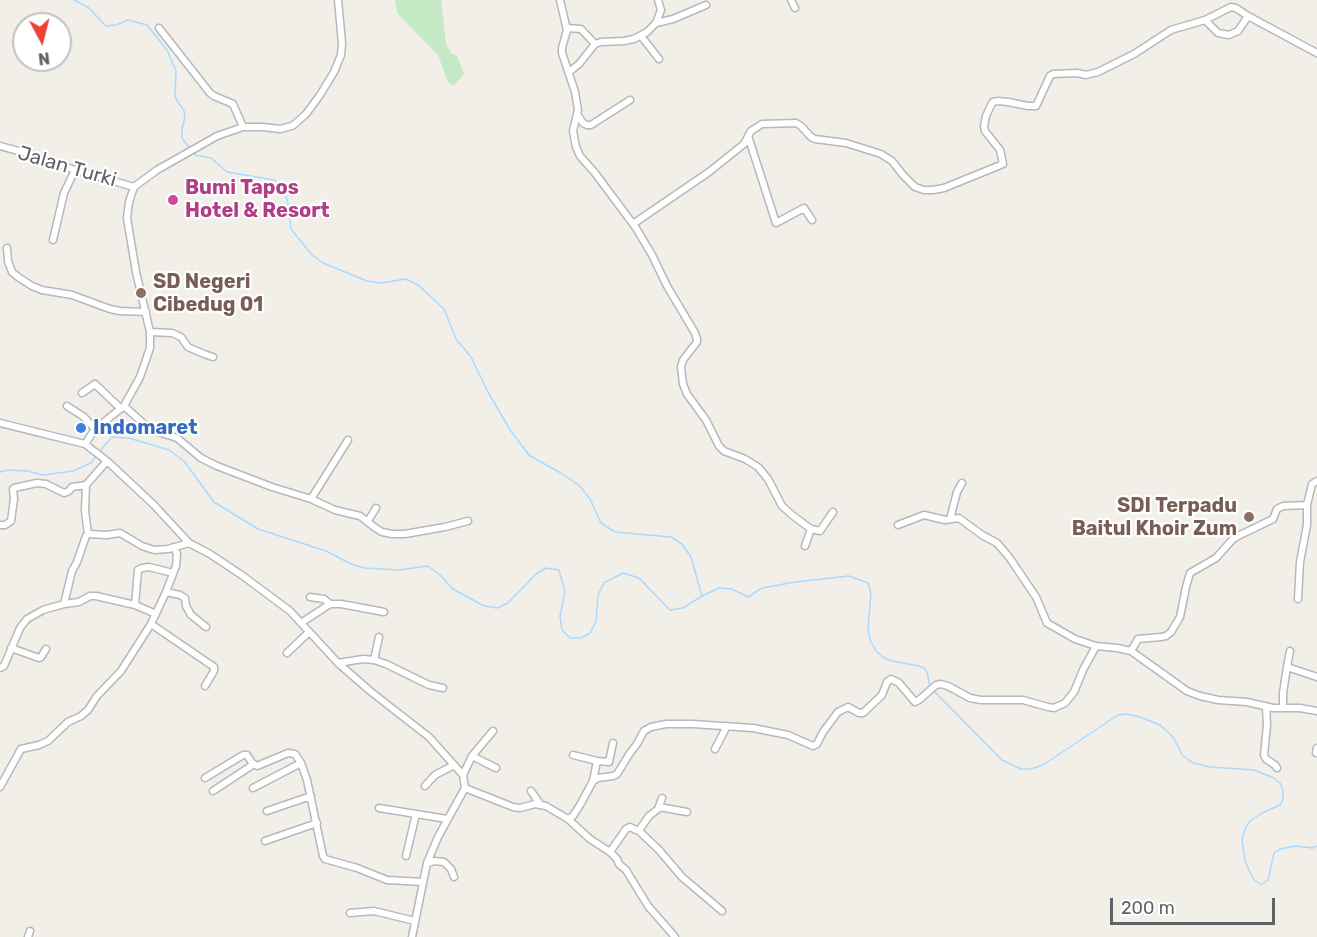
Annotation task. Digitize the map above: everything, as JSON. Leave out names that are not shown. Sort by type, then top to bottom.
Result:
[{"type":"street","points":[[85,444],[95,429],[123,407],[137,384],[150,348],[150,332],[136,272],[127,218],[134,187],[157,170],[217,135],[243,127],[280,129],[292,126],[306,114],[334,72],[341,56],[338,0]]},
{"type":"street","points":[[560,0],[567,28],[562,53],[578,110],[573,130],[576,147],[580,156],[633,224],[697,339],[681,367],[687,394],[706,420],[719,446],[724,451],[758,467],[768,479],[782,506],[792,515],[811,529],[820,531],[833,512]]},
{"type":"street","points":[[568,72],[579,64],[595,44],[630,40],[651,29],[661,10],[658,0]]},
{"type":"street","points":[[791,0],[795,8]]},
{"type":"street","points":[[656,22],[673,19],[706,4]]},
{"type":"street","points":[[633,224],[709,172],[744,144],[751,131],[762,124],[796,123],[815,139],[846,143],[881,154],[892,161],[915,187],[924,190],[944,188],[1003,164],[1000,150],[985,131],[984,126],[993,102],[1036,106],[1053,74],[1086,75],[1098,72],[1134,54],[1172,30],[1205,20],[1232,7],[1317,53]]},
{"type":"street","points":[[1205,20],[1218,33],[1228,35],[1238,32],[1248,16]]},
{"type":"street","points":[[159,28],[210,93],[233,104],[243,127]]},
{"type":"street","points":[[567,28],[581,29],[595,44]]},
{"type":"street","points":[[641,36],[659,59]]},
{"type":"street","points":[[577,114],[583,123],[591,125],[630,99]]},
{"type":"street","points":[[748,135],[776,223],[804,208],[812,220]]},
{"type":"street","name":"Jalan Turki","points":[[0,146],[134,187]]},
{"type":"street","points":[[53,240],[64,193],[75,170]]},
{"type":"street","points":[[7,248],[9,267],[18,278],[32,286],[72,295],[110,309],[146,312]]},
{"type":"street","points":[[0,258],[8,261]]},
{"type":"street","points":[[150,332],[172,333],[181,337],[188,347],[213,357]]},
{"type":"street","points":[[82,393],[95,384],[144,424],[155,431],[177,438],[201,458],[335,510],[360,516],[382,532],[405,534],[468,521]]},
{"type":"street","points":[[68,406],[84,417],[95,429]]},
{"type":"street","points":[[0,423],[85,444],[107,460],[154,505],[189,543],[210,554],[278,601],[338,663],[429,737],[463,775],[465,788],[447,819],[427,863],[412,937]]},
{"type":"street","points":[[311,499],[348,440]]},
{"type":"street","points":[[64,604],[72,571],[88,534],[85,511],[86,485],[107,460]]},
{"type":"street","points":[[1298,599],[1300,562],[1307,525],[1307,505],[1312,484],[1317,481]]},
{"type":"street","points":[[0,525],[11,521],[14,488],[37,483],[69,492],[72,487],[86,485]]},
{"type":"street","points":[[950,519],[957,492],[962,483]]},
{"type":"street","points":[[1131,651],[1138,639],[1166,636],[1171,632],[1180,617],[1190,573],[1215,558],[1238,536],[1273,519],[1279,507],[1307,505]]},
{"type":"street","points":[[368,522],[376,508]]},
{"type":"street","points":[[898,525],[924,515],[945,520],[959,518],[1002,548],[1028,585],[1047,623],[1071,637],[1096,646],[1131,651],[1187,691],[1218,700],[1317,711]]},
{"type":"street","points":[[805,546],[811,529]]},
{"type":"street","points":[[88,534],[120,533],[148,549],[162,550],[189,543]]},
{"type":"street","points":[[0,787],[21,748],[48,741],[68,722],[81,716],[121,671],[151,624],[166,592],[176,566],[177,554],[174,548]]},
{"type":"street","points":[[135,604],[138,570],[149,567],[173,573]]},
{"type":"street","points":[[166,592],[185,598],[190,615],[206,627]]},
{"type":"street","points":[[0,668],[4,666],[20,628],[27,619],[43,610],[96,596],[135,604],[156,614]]},
{"type":"street","points":[[310,597],[324,599],[330,604]]},
{"type":"street","points":[[301,623],[330,604],[384,612]]},
{"type":"street","points":[[151,624],[214,667],[206,686]]},
{"type":"street","points":[[286,653],[309,633]]},
{"type":"street","points":[[374,660],[379,637]]},
{"type":"street","points":[[593,781],[617,774],[644,731],[647,728],[666,724],[727,726],[777,732],[813,746],[817,744],[838,712],[848,707],[863,713],[882,695],[887,682],[894,679],[915,702],[936,685],[941,684],[970,698],[1016,699],[1048,707],[1060,706],[1074,692],[1096,646]]},
{"type":"street","points":[[11,648],[38,657],[41,657],[46,649]]},
{"type":"street","points":[[1283,707],[1290,651]]},
{"type":"street","points":[[338,663],[363,659],[374,660],[429,686],[443,688]]},
{"type":"street","points":[[1287,667],[1317,677]]},
{"type":"street","points":[[1266,707],[1265,758],[1277,768]]},
{"type":"street","points":[[715,749],[727,726]]},
{"type":"street","points":[[463,775],[472,756],[494,731]]},
{"type":"street","points":[[573,755],[609,762],[613,743]]},
{"type":"street","points":[[205,778],[245,754],[257,766],[288,753],[295,754],[301,763],[311,796],[325,859],[387,880],[423,882]]},
{"type":"street","points":[[472,756],[496,768]]},
{"type":"street","points":[[568,819],[577,811],[593,781],[597,761]]},
{"type":"street","points":[[253,788],[301,763]]},
{"type":"street","points":[[213,791],[254,764]]},
{"type":"street","points":[[425,786],[435,775],[454,765]]},
{"type":"street","points":[[465,788],[513,807],[540,804],[568,819],[590,839],[610,852],[626,870],[648,906],[675,937]]},
{"type":"street","points":[[531,790],[540,804]]},
{"type":"street","points":[[267,811],[311,796]]},
{"type":"street","points":[[638,830],[659,807],[662,798]]},
{"type":"street","points":[[659,807],[687,812]]},
{"type":"street","points":[[380,808],[447,819]]},
{"type":"street","points":[[406,856],[416,814]]},
{"type":"street","points":[[266,841],[317,823]]},
{"type":"street","points":[[610,852],[626,829],[630,827],[638,830],[682,877],[722,911]]},
{"type":"street","points":[[427,863],[444,862],[451,869],[454,877]]},
{"type":"street","points":[[351,913],[374,911],[415,921]]},
{"type":"green space","points":[[395,0],[441,0],[446,44],[451,53],[457,56],[464,74],[453,86],[448,82],[438,55],[397,13]]},
{"type":"waterway","points":[[74,0],[89,8],[106,26],[128,20],[147,25],[167,50],[176,71],[175,97],[184,111],[182,138],[191,150]]},
{"type":"waterway","points":[[194,153],[211,158],[227,172],[274,180],[284,188],[291,229],[312,255],[323,263],[367,281],[381,283],[406,279],[418,285],[444,309],[456,339],[471,357],[510,430],[530,456],[580,486],[590,499],[601,523],[615,532],[671,537],[682,544],[691,557],[702,596]]},
{"type":"waterway","points":[[100,451],[112,437],[129,438],[169,450],[184,461],[214,502],[258,529],[326,551],[364,568],[398,570],[428,566],[453,589],[484,606],[497,608],[508,603],[536,574],[546,568],[559,570],[565,592],[560,616],[562,630],[570,638],[581,638],[590,633],[596,621],[598,595],[604,583],[623,573],[639,578],[670,610],[683,608],[719,588],[732,589],[748,597],[762,588],[849,576],[868,583],[871,593],[868,629],[870,640],[876,651],[892,661],[924,668],[930,686]]},
{"type":"waterway","points":[[0,472],[27,471],[43,475],[73,471],[91,463],[97,455]]},
{"type":"waterway","points":[[933,690],[1002,760],[1021,769],[1043,765],[1118,715],[1127,714],[1160,725],[1173,737],[1183,756],[1193,763],[1210,767],[1254,770],[1274,778],[1280,783],[1283,791],[1280,805],[1250,821],[1242,839],[1245,861],[1253,879],[1260,884],[1268,880],[1274,853],[1280,849],[1295,846],[1313,848],[1317,846]]},
{"type":"place","name":"Bumi Tapos Hotel & Resort","points":[[173,200]]},
{"type":"place","name":"SD Negeri Cibedug 01","points":[[141,293]]},
{"type":"place","name":"Indomaret","points":[[81,428]]},
{"type":"place","name":"SDI Terpadu Baitul Khoir Zum","points":[[1249,517]]}]
